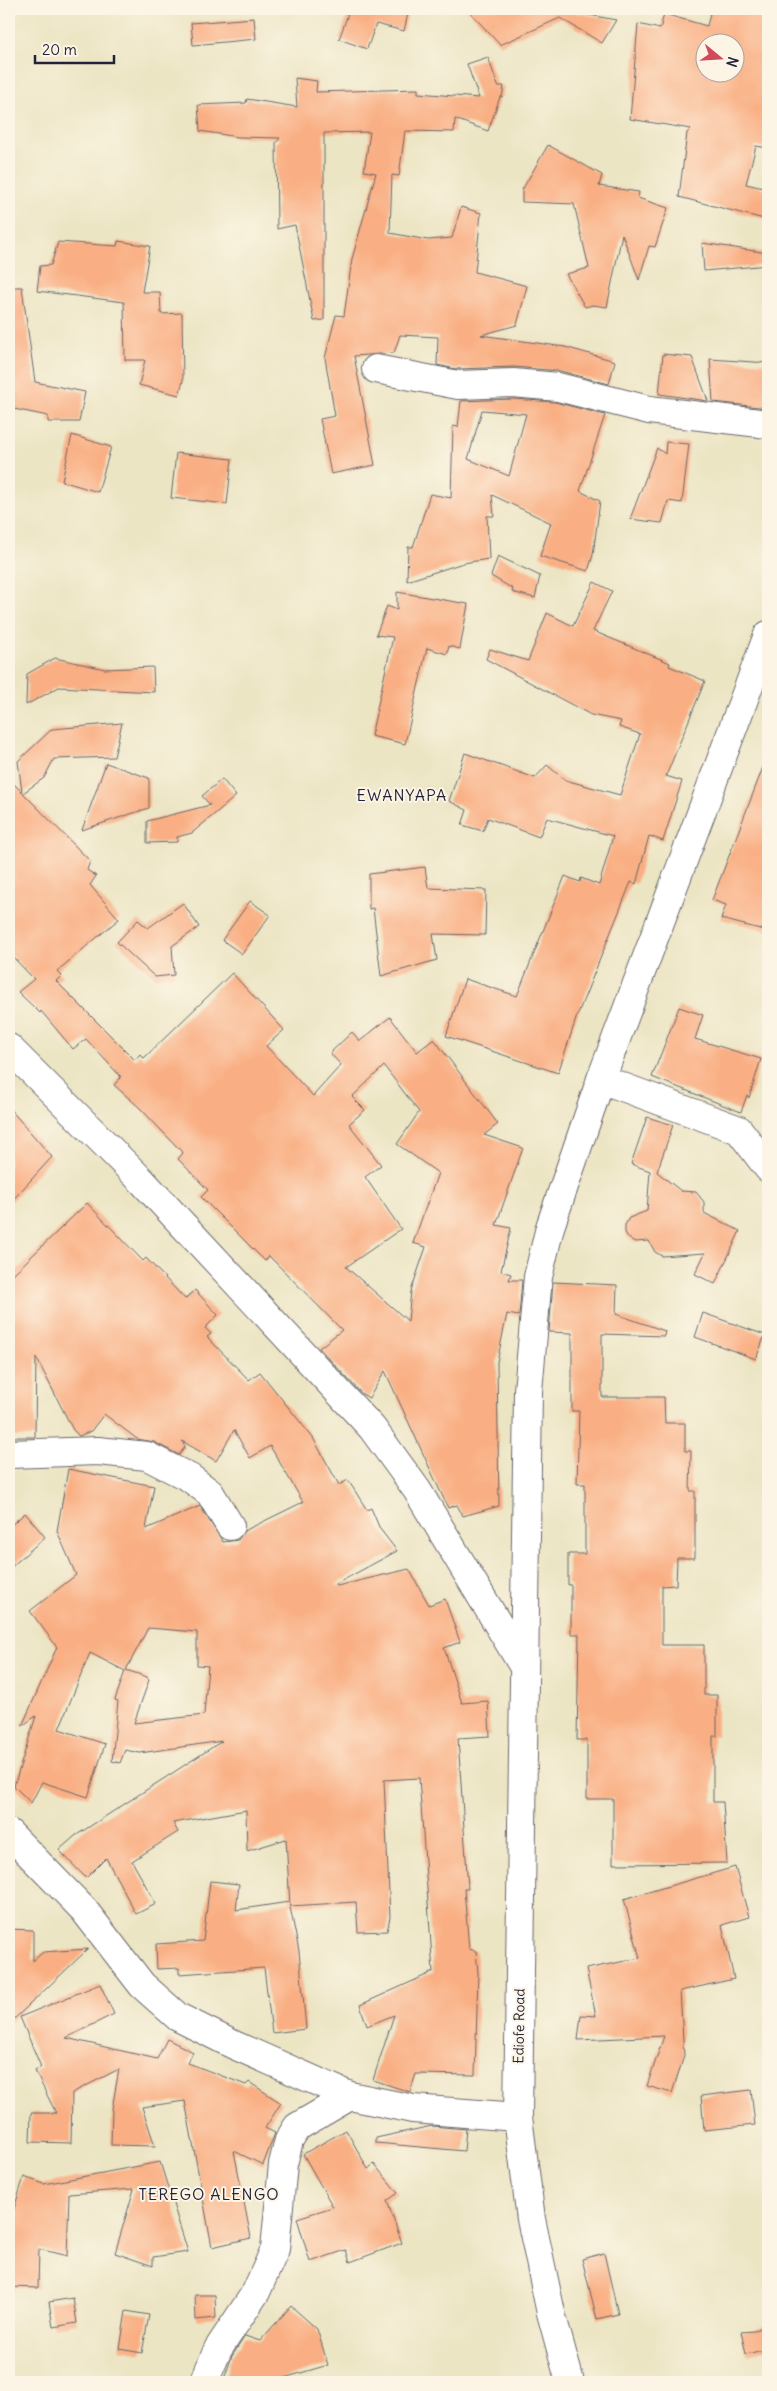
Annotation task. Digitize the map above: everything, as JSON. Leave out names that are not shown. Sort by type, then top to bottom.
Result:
[{"type":"street","points":[[376,369],[458,385],[513,383],[558,387],[649,410],[768,424]]},
{"type":"street","name":"Ediofe Road","points":[[570,2382],[552,2314],[531,2220],[518,2118],[522,1664],[528,1391],[538,1277],[550,1227],[601,1079],[768,635]]},
{"type":"street","points":[[9,1048],[142,1182],[372,1428],[417,1490],[522,1664]]},
{"type":"street","points":[[601,1079],[739,1130],[768,1168]]},
{"type":"street","points":[[9,1454],[98,1451],[147,1456],[190,1478],[210,1493],[230,1526]]},
{"type":"street","points":[[9,1834],[84,1910],[142,1984],[178,2017],[350,2096],[413,2109],[518,2118]]},
{"type":"street","points":[[204,2382],[218,2349],[256,2292],[275,2249],[283,2164],[289,2140],[297,2127],[350,2096]]},
{"type":"building","points":[[348,9],[409,9],[404,31],[376,24],[367,49],[339,39]]},
{"type":"building","points":[[467,9],[579,9],[573,12],[616,20],[602,43],[560,18],[500,45]]},
{"type":"building","points":[[711,9],[768,9],[768,148],[756,146],[746,184],[768,189],[768,220],[679,197],[687,133],[691,129],[630,119],[638,24],[660,29],[664,14],[707,26]]},
{"type":"building","points":[[254,18],[256,39],[193,45],[191,23]]},
{"type":"building","points":[[488,57],[498,86],[504,86],[502,97],[500,97],[488,131],[455,119],[454,132],[405,131],[399,176],[392,175],[390,233],[428,240],[452,238],[461,207],[481,213],[475,272],[527,286],[517,325],[481,335],[565,347],[615,361],[609,384],[560,371],[514,367],[456,369],[437,365],[438,337],[400,335],[394,353],[354,356],[375,465],[331,474],[320,419],[335,416],[325,358],[336,315],[344,316],[352,259],[376,173],[364,171],[370,132],[324,133],[324,320],[314,321],[295,225],[277,229],[276,143],[280,138],[238,137],[200,131],[198,105],[246,103],[247,99],[297,107],[295,78],[317,81],[316,92],[418,89],[418,93],[479,98],[467,64]]},
{"type":"building","points":[[548,145],[602,175],[599,186],[639,192],[638,198],[668,208],[655,247],[649,246],[639,280],[622,234],[607,307],[593,305],[585,307],[566,274],[589,268],[574,204],[522,202],[522,190]]},
{"type":"building","points":[[118,241],[150,246],[142,292],[160,292],[161,314],[182,313],[183,381],[179,395],[139,385],[145,360],[125,360],[124,302],[37,291],[40,266],[51,265],[58,242],[117,246]]},
{"type":"building","points":[[702,243],[768,253],[768,265],[704,271]]},
{"type":"building","points":[[9,287],[22,287],[35,382],[85,392],[79,422],[48,422],[48,416],[9,408]]},
{"type":"building","points":[[663,354],[692,357],[708,401],[659,394]]},
{"type":"building","points":[[710,359],[768,363],[768,408],[713,402]]},
{"type":"building","points":[[513,399],[555,402],[605,415],[580,491],[600,501],[593,555],[588,571],[540,556],[551,523],[492,495],[494,516],[487,516],[489,559],[463,563],[407,581],[408,547],[413,547],[430,494],[451,498],[453,426],[458,427],[461,401]],"holes":[[[482,410],[526,414],[509,476],[468,459]]]},
{"type":"building","points":[[72,435],[111,447],[98,492],[62,481]]},
{"type":"building","points":[[666,442],[689,444],[682,503],[668,501],[662,523],[630,519],[657,448],[665,454]]},
{"type":"building","points":[[176,453],[232,459],[227,504],[171,498]]},
{"type":"building","points":[[498,556],[540,576],[535,598],[512,592],[513,589],[491,576]]},
{"type":"building","points":[[594,582],[612,591],[593,631],[670,663],[669,666],[705,681],[666,776],[682,781],[663,841],[649,836],[636,884],[631,882],[577,1016],[558,1073],[446,1036],[465,979],[517,996],[565,876],[580,882],[581,878],[599,885],[613,836],[547,818],[539,837],[488,818],[483,831],[462,825],[467,810],[449,801],[465,753],[535,778],[547,765],[565,780],[620,795],[640,734],[619,727],[621,721],[591,715],[486,659],[490,649],[528,661],[547,613],[573,626]]},
{"type":"building","points":[[397,592],[468,604],[460,649],[449,646],[447,654],[427,648],[405,744],[371,736],[393,637],[376,635],[387,606],[397,610]]},
{"type":"building","points":[[55,658],[105,669],[153,667],[154,692],[59,687],[26,705],[27,674]]},
{"type":"building","points":[[122,723],[114,757],[54,759],[44,778],[23,793],[90,861],[87,870],[96,876],[90,885],[119,919],[57,971],[62,976],[56,981],[135,1060],[140,1054],[144,1058],[232,973],[284,1030],[266,1046],[313,1096],[341,1065],[330,1053],[352,1032],[360,1041],[390,1017],[417,1052],[434,1039],[498,1124],[484,1135],[523,1148],[496,1225],[511,1228],[501,1271],[511,1274],[509,1280],[522,1280],[519,1316],[507,1314],[497,1362],[499,1506],[463,1516],[457,1505],[448,1508],[385,1371],[369,1398],[362,1394],[319,1348],[342,1330],[269,1256],[265,1261],[201,1197],[208,1190],[178,1159],[183,1153],[140,1108],[114,1085],[121,1077],[86,1039],[73,1049],[41,1011],[40,1013],[18,992],[34,979],[9,953],[9,779],[22,792],[18,761],[52,729]],"holes":[[[384,1066],[419,1112],[397,1144],[438,1173],[413,1243],[426,1247],[411,1291],[408,1321],[346,1267],[401,1229],[365,1177],[381,1165],[349,1124],[365,1110],[352,1097]]]},
{"type":"building","points":[[767,757],[768,931],[721,919],[726,905],[712,900]]},
{"type":"building","points":[[106,763],[149,778],[149,808],[82,830]]},
{"type":"building","points":[[222,779],[236,796],[192,833],[177,837],[177,842],[147,843],[147,821],[210,805],[202,796]]},
{"type":"building","points":[[425,867],[428,888],[486,890],[485,935],[433,934],[437,960],[381,976],[373,908],[369,909],[369,874]]},
{"type":"building","points":[[250,901],[270,915],[242,954],[222,940]]},
{"type":"building","points":[[183,903],[199,927],[172,946],[174,975],[155,977],[117,942],[138,920],[148,928]]},
{"type":"building","points":[[679,1007],[703,1015],[695,1039],[761,1059],[749,1098],[747,1095],[741,1112],[652,1077]]},
{"type":"building","points":[[9,1108],[52,1157],[9,1204]]},
{"type":"building","points":[[647,1117],[673,1125],[657,1172],[681,1191],[696,1192],[704,1202],[704,1213],[740,1231],[715,1284],[695,1274],[705,1253],[662,1256],[655,1252],[649,1241],[635,1242],[628,1238],[625,1232],[625,1225],[629,1218],[647,1211],[650,1171],[631,1164]]},
{"type":"building","points":[[87,1203],[143,1261],[146,1258],[185,1299],[195,1290],[218,1315],[205,1328],[211,1334],[207,1337],[249,1380],[260,1372],[313,1438],[339,1485],[348,1480],[367,1510],[371,1508],[380,1529],[397,1551],[336,1584],[337,1586],[409,1569],[429,1605],[445,1599],[460,1642],[444,1648],[462,1703],[488,1701],[490,1736],[458,1738],[468,1889],[464,1889],[469,1949],[476,1951],[478,1973],[475,2075],[416,2074],[410,2092],[373,2080],[394,2015],[367,2026],[360,2005],[433,1972],[419,1778],[384,1780],[390,1917],[387,1931],[358,1932],[356,1902],[290,1906],[286,1839],[247,1851],[246,1810],[173,1823],[178,1832],[132,1861],[156,1904],[136,1914],[106,1858],[86,1878],[59,1850],[75,1836],[222,1741],[140,1753],[125,1750],[120,1763],[112,1761],[118,1701],[115,1700],[125,1671],[90,1653],[59,1729],[105,1744],[88,1797],[42,1782],[31,1803],[14,1786],[36,1716],[22,1726],[57,1647],[30,1611],[76,1575],[57,1531],[68,1469],[154,1486],[146,1529],[200,1506],[223,1542],[238,1540],[244,1531],[303,1502],[270,1446],[250,1458],[234,1430],[216,1461],[182,1441],[185,1447],[179,1455],[154,1442],[137,1439],[104,1414],[91,1431],[79,1436],[73,1430],[36,1357],[35,1437],[9,1437],[9,1278]],"holes":[[[148,1628],[197,1632],[197,1665],[208,1666],[204,1715],[134,1723],[149,1680],[147,1677],[126,1670]]]},
{"type":"building","points":[[553,1282],[617,1285],[616,1314],[665,1331],[664,1336],[602,1334],[602,1397],[664,1397],[665,1423],[685,1423],[685,1451],[691,1451],[690,1491],[695,1491],[695,1558],[677,1558],[676,1585],[662,1586],[662,1645],[704,1645],[704,1695],[717,1695],[717,1736],[713,1736],[713,1802],[723,1802],[727,1863],[613,1864],[613,1799],[587,1799],[587,1740],[577,1740],[579,1634],[571,1634],[571,1585],[568,1585],[568,1554],[585,1554],[585,1484],[577,1484],[579,1411],[572,1411],[572,1333],[549,1332]]},
{"type":"building","points":[[703,1313],[765,1335],[756,1359],[695,1337]]},
{"type":"building","points":[[25,1513],[45,1537],[9,1569],[9,1527]]},
{"type":"building","points":[[735,1867],[749,1917],[722,1925],[734,1979],[680,1991],[684,2056],[672,2093],[647,2086],[664,2036],[578,2040],[581,2015],[596,2016],[586,1969],[640,1958],[624,1899]]},
{"type":"building","points":[[210,1881],[239,1884],[236,1910],[289,1902],[299,1951],[306,2029],[272,2033],[264,1968],[179,1974],[179,1968],[157,1969],[156,1944],[203,1941]]},
{"type":"building","points":[[9,1929],[33,1930],[33,1961],[43,1952],[88,1949],[9,2024]]},
{"type":"building","points":[[100,1984],[114,2014],[66,2038],[157,2059],[167,2039],[193,2052],[188,2063],[246,2085],[249,2082],[281,2103],[265,2128],[275,2133],[263,2165],[234,2151],[251,2238],[212,2247],[185,2101],[142,2107],[155,2146],[111,2145],[112,2109],[119,2069],[72,2093],[71,2143],[30,2142],[31,2113],[56,2113],[35,2071],[41,2067],[20,2017]]},
{"type":"building","points":[[751,2090],[755,2125],[704,2130],[701,2096]]},
{"type":"building","points":[[432,2126],[466,2129],[464,2151],[376,2143],[376,2138]]},
{"type":"building","points":[[346,2130],[368,2169],[374,2164],[398,2193],[387,2201],[402,2243],[350,2262],[346,2250],[310,2262],[297,2218],[333,2207],[303,2154]]},
{"type":"building","points":[[160,2162],[188,2252],[153,2257],[153,2266],[115,2253],[134,2189],[69,2194],[67,2256],[39,2249],[38,2288],[9,2287],[9,2224],[24,2177],[44,2184]]},
{"type":"building","points":[[604,2253],[618,2314],[597,2319],[582,2259]]},
{"type":"building","points":[[195,2295],[215,2295],[216,2318],[196,2320]]},
{"type":"building","points":[[73,2298],[77,2323],[53,2327],[49,2302]]},
{"type":"building","points":[[291,2306],[317,2329],[328,2365],[270,2382],[223,2382],[232,2356],[245,2336],[260,2341]]},
{"type":"building","points":[[126,2311],[149,2315],[142,2353],[120,2349]]},
{"type":"building","points":[[768,2324],[768,2349],[746,2354],[741,2332],[754,2331]]},
{"type":"district","name":"EWANYAPA","points":[[402,795]]},
{"type":"district","name":"TEREGO ALENGO","points":[[209,2194]]}]
